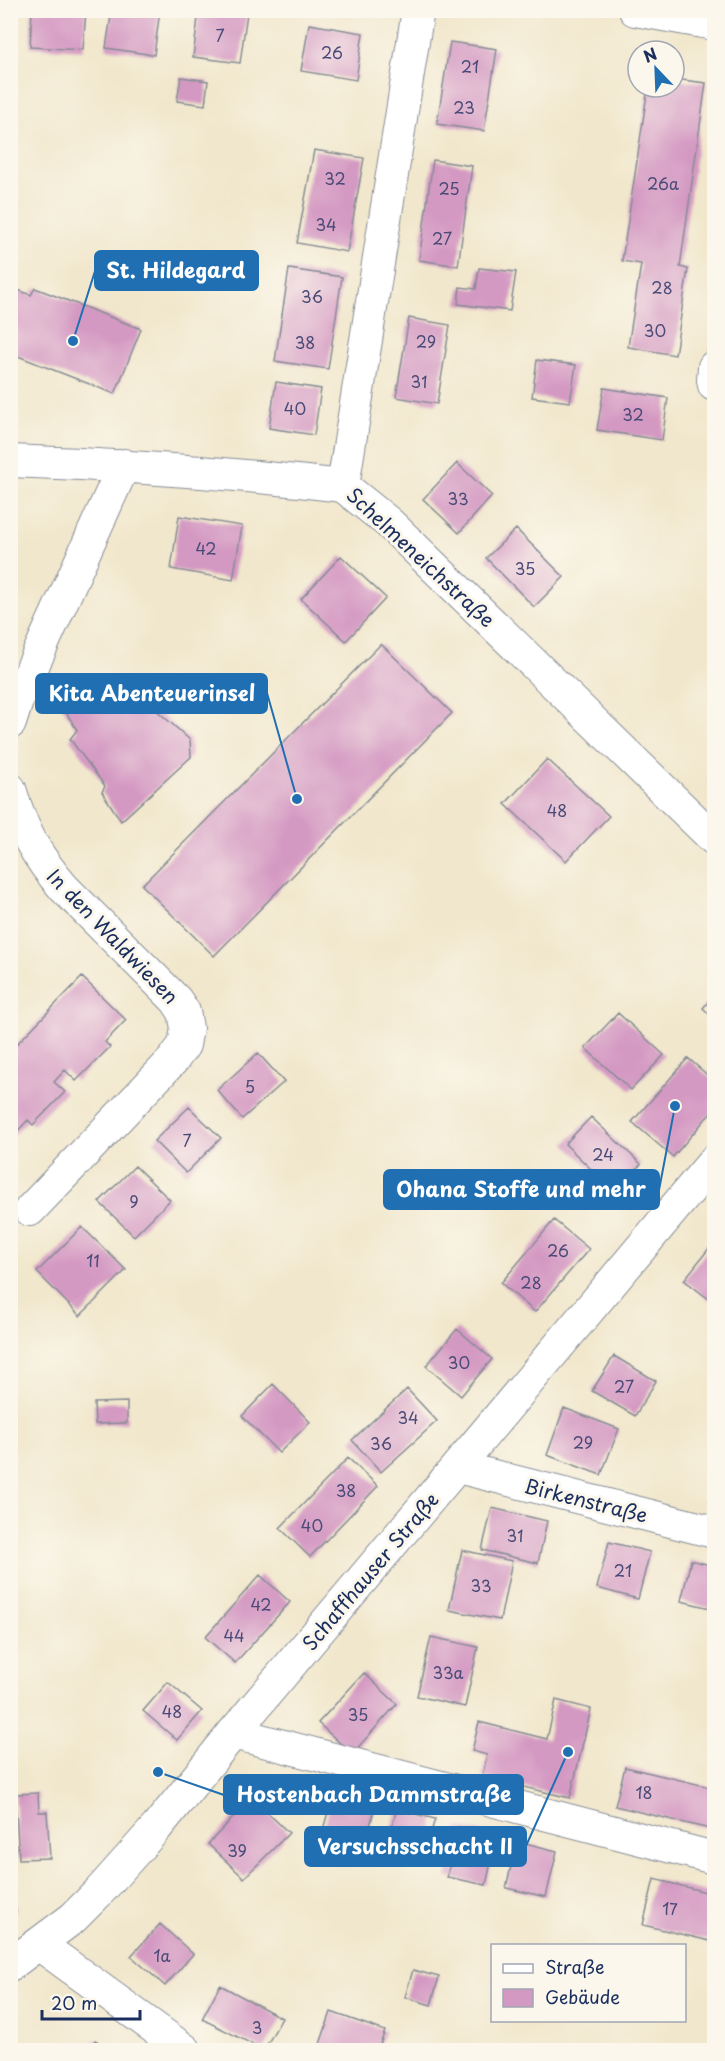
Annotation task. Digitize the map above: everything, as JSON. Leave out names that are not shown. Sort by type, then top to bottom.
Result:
[{"type":"street","name":"Schelmeneichstraße","points":[[418,10],[343,486],[389,523],[714,839]]},
{"type":"street","points":[[634,10],[714,24]]},
{"type":"street","points":[[714,368],[714,385]]},
{"type":"street","points":[[10,461],[124,465],[343,486]]},
{"type":"street","points":[[10,723],[17,701],[124,465]]},
{"type":"street","name":"In den Waldwiesen","points":[[10,789],[24,832],[49,871],[164,986],[184,1012],[187,1028],[184,1045],[173,1060],[30,1210]]},
{"type":"street","name":"Schaffhauser Straße","points":[[10,1965],[73,1918],[157,1827],[233,1733],[458,1467],[709,1175]]},
{"type":"street","name":"Birkenstraße","points":[[458,1467],[714,1532]]},
{"type":"street","points":[[233,1733],[714,1858]]},
{"type":"street","points":[[39,1945],[185,2050]]},
{"type":"building","points":[[32,10],[86,10],[83,50],[30,47]]},
{"type":"building","points":[[112,10],[160,10],[154,55],[106,48]]},
{"type":"building","points":[[199,10],[247,13],[240,63],[193,57]]},
{"type":"building","points":[[309,24],[363,33],[356,80],[301,71]]},
{"type":"building","points":[[450,42],[497,49],[484,131],[437,124]]},
{"type":"building","points":[[181,77],[208,81],[205,105],[177,101]]},
{"type":"building","points":[[686,80],[706,83],[680,267],[688,269],[675,355],[628,347],[641,264],[622,261],[646,99],[686,99]]},
{"type":"building","points":[[314,150],[364,158],[347,252],[297,243]]},
{"type":"building","points":[[433,160],[472,166],[458,266],[419,260]]},
{"type":"building","points":[[479,268],[516,272],[510,311],[458,304],[460,287],[476,289]]},
{"type":"building","points":[[289,269],[342,277],[328,369],[275,361]]},
{"type":"building","points":[[10,287],[31,295],[35,288],[141,329],[115,394],[10,353]]},
{"type":"building","points":[[409,318],[450,325],[437,404],[396,397]]},
{"type":"building","points":[[537,360],[576,365],[570,402],[532,397]]},
{"type":"building","points":[[276,382],[321,389],[314,435],[269,428]]},
{"type":"building","points":[[604,388],[668,398],[662,440],[597,430]]},
{"type":"building","points":[[457,463],[492,496],[459,533],[423,499]]},
{"type":"building","points":[[179,516],[242,526],[233,580],[171,569]]},
{"type":"building","points":[[516,529],[564,577],[534,607],[486,558]]},
{"type":"building","points":[[341,556],[386,598],[346,641],[301,599]]},
{"type":"building","points":[[381,644],[452,713],[214,956],[142,885]]},
{"type":"building","points":[[91,681],[103,696],[125,682],[190,740],[191,757],[121,821],[102,792],[105,786],[70,739],[77,730],[60,703]]},
{"type":"building","points":[[547,759],[609,816],[566,861],[505,804]]},
{"type":"building","points":[[714,772],[714,789],[708,782]]},
{"type":"building","points":[[82,977],[126,1020],[105,1042],[110,1047],[76,1081],[65,1070],[54,1082],[65,1092],[33,1125],[28,1120],[10,1139],[10,1051]]},
{"type":"building","points":[[714,995],[714,1019],[703,1008]]},
{"type":"building","points":[[618,1013],[664,1055],[631,1090],[585,1048]]},
{"type":"building","points":[[258,1053],[284,1082],[242,1119],[217,1090]]},
{"type":"building","points":[[688,1058],[714,1081],[714,1109],[673,1157],[632,1122]]},
{"type":"building","points":[[189,1107],[221,1138],[186,1173],[154,1141]]},
{"type":"building","points":[[591,1117],[641,1164],[615,1192],[565,1144]]},
{"type":"building","points":[[135,1166],[170,1200],[134,1236],[99,1202]]},
{"type":"building","points":[[554,1220],[589,1249],[535,1312],[501,1283]]},
{"type":"building","points":[[82,1227],[126,1270],[80,1316],[37,1272]]},
{"type":"building","points":[[714,1242],[714,1303],[684,1280]]},
{"type":"building","points":[[457,1329],[492,1359],[461,1396],[426,1366]]},
{"type":"building","points":[[614,1356],[656,1381],[635,1416],[592,1391]]},
{"type":"building","points":[[273,1384],[310,1422],[279,1453],[242,1416]]},
{"type":"building","points":[[407,1389],[437,1421],[381,1472],[352,1440]]},
{"type":"building","points":[[127,1402],[127,1423],[95,1424],[94,1403]]},
{"type":"building","points":[[564,1408],[619,1429],[601,1475],[547,1455]]},
{"type":"building","points":[[348,1458],[378,1486],[310,1557],[280,1528]]},
{"type":"building","points":[[714,1484],[714,1504],[709,1503]]},
{"type":"building","points":[[492,1508],[547,1521],[538,1563],[482,1550]]},
{"type":"building","points":[[609,1542],[650,1552],[638,1599],[597,1588]]},
{"type":"building","points":[[462,1550],[512,1561],[500,1620],[449,1610]]},
{"type":"building","points":[[691,1560],[714,1566],[714,1609],[681,1601]]},
{"type":"building","points":[[260,1575],[290,1602],[235,1663],[205,1637]]},
{"type":"building","points":[[431,1637],[478,1647],[465,1707],[417,1696]]},
{"type":"building","points":[[364,1673],[397,1704],[352,1754],[318,1723]]},
{"type":"building","points":[[168,1682],[202,1711],[177,1740],[143,1711]]},
{"type":"building","points":[[556,1700],[591,1709],[570,1798],[482,1777],[487,1755],[472,1751],[479,1722],[547,1739]]},
{"type":"building","points":[[625,1767],[714,1788],[714,1830],[615,1806]]},
{"type":"building","points":[[38,1793],[39,1812],[47,1812],[50,1858],[19,1859],[15,1794]]},
{"type":"building","points":[[333,1795],[375,1807],[363,1852],[320,1840]]},
{"type":"building","points":[[252,1798],[289,1833],[244,1878],[208,1844]]},
{"type":"building","points":[[397,1809],[435,1819],[422,1862],[385,1851]]},
{"type":"building","points":[[458,1827],[497,1835],[486,1885],[447,1877]]},
{"type":"building","points":[[517,1841],[557,1851],[546,1897],[506,1888]]},
{"type":"building","points":[[654,1879],[714,1894],[714,1942],[643,1925]]},
{"type":"building","points":[[10,1886],[16,1911],[10,1912]]},
{"type":"building","points":[[160,1924],[193,1954],[165,1986],[131,1956]]},
{"type":"building","points":[[413,1970],[439,1977],[431,2005],[405,1997]]},
{"type":"building","points":[[220,1985],[282,2018],[264,2050],[202,2019]]},
{"type":"building","points":[[331,2012],[385,2031],[378,2050],[318,2050]]},
{"type":"building","points":[[95,2040],[112,2050],[88,2050]]},
{"type":"place","name":"St. Hildegard","points":[[73,341]]},
{"type":"place","name":"Kita Abenteuerinsel","points":[[297,799]]},
{"type":"place","name":"Ohana Stoffe und mehr","points":[[675,1106]]},
{"type":"place","name":"Versuchsschacht II","points":[[568,1752]]},
{"type":"place","name":"Hostenbach Dammstraße","points":[[158,1772]]}]
